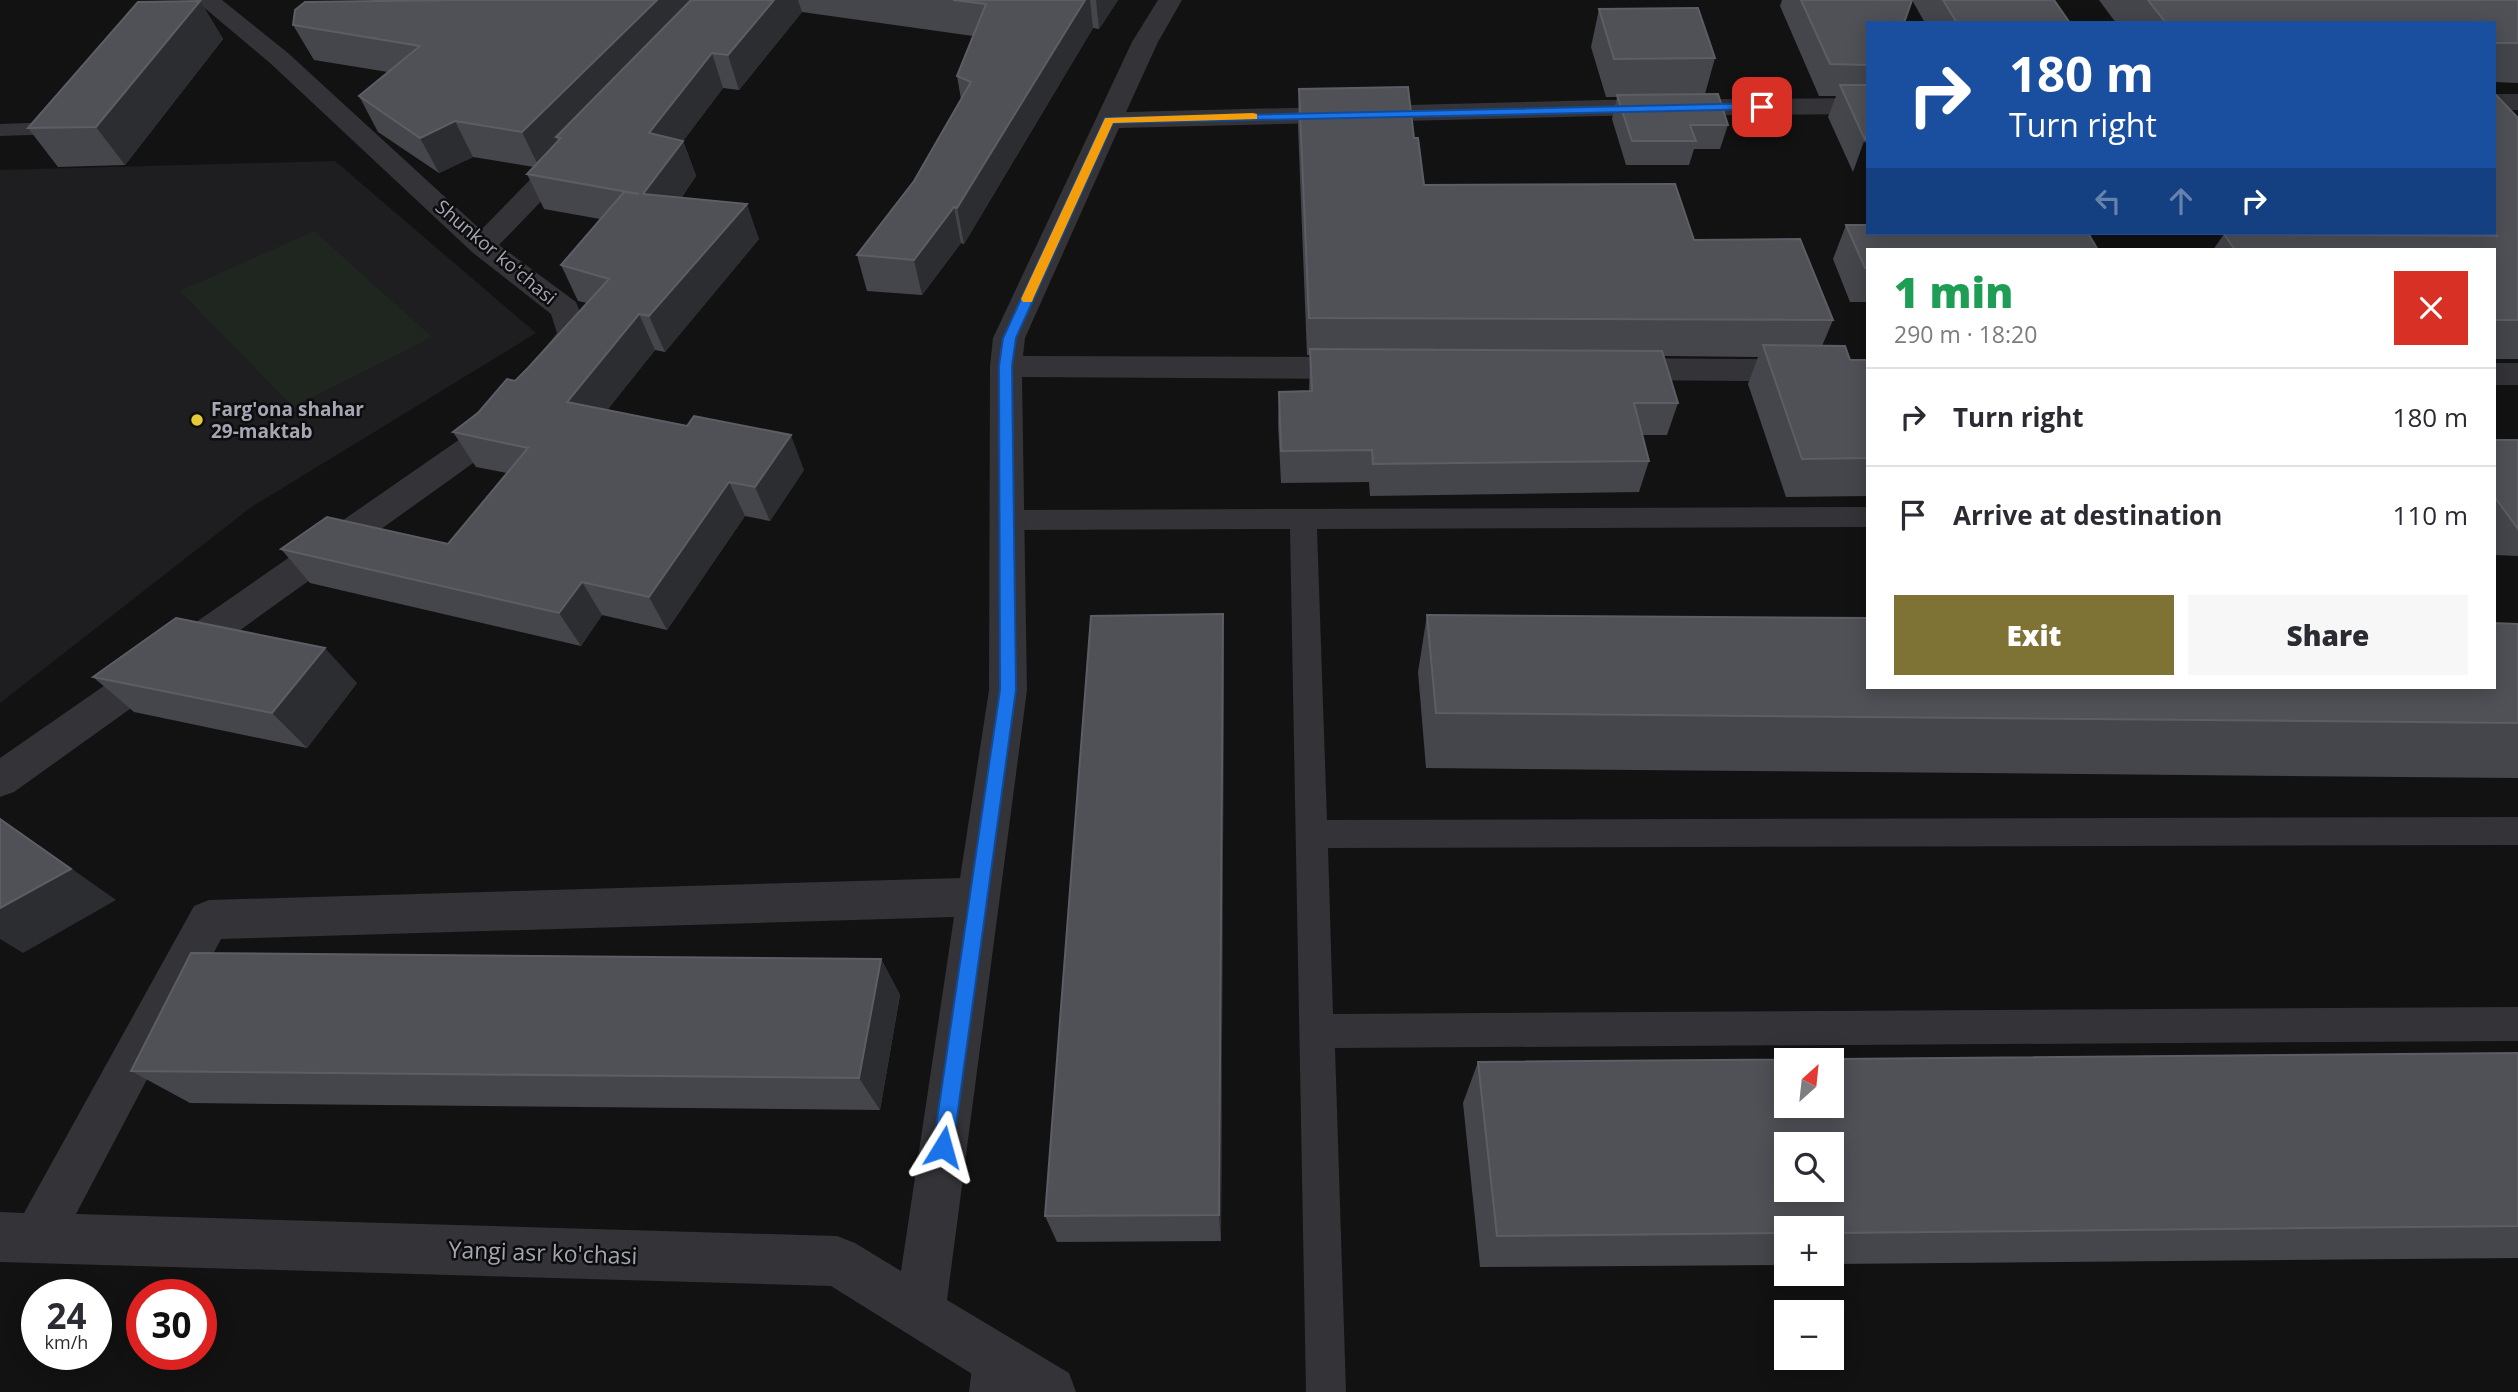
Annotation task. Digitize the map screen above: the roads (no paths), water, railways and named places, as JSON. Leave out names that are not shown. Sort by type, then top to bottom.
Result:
[{"type":"street","name":"Shunkor koʻchasi","points":[[0,780],[485,438],[573,334],[565,309],[482,246],[290,50],[208,0]]},
{"type":"street","points":[[920,1313],[1008,690],[1006,366],[1009,338],[1145,42],[1170,0]]},
{"type":"street","points":[[2496,102],[2518,102]]},
{"type":"street","points":[[1109,120],[1589,108],[1866,106]]},
{"type":"street","points":[[482,246],[587,138]]},
{"type":"street","points":[[1006,366],[1395,368]]},
{"type":"street","points":[[1589,369],[1866,371]]},
{"type":"street","points":[[2496,374],[2518,374]]},
{"type":"street","points":[[19,1236],[209,920],[978,897]]},
{"type":"street","name":"Yangi asr ko'chasi","points":[[19,1236],[837,1261],[920,1313],[991,1375],[1050,1392]]},
{"type":"lane","points":[[0,130],[60,128],[80,118]]},
{"type":"lane","points":[[1008,520],[1866,517]]},
{"type":"lane","points":[[1303,520],[1326,1392]]},
{"type":"lane","points":[[1312,834],[2518,831]]},
{"type":"lane","points":[[1317,1031],[2518,1024]]},
{"type":"place","name":"Farg'ona shahar 29-maktab","points":[[197,420]]}]
